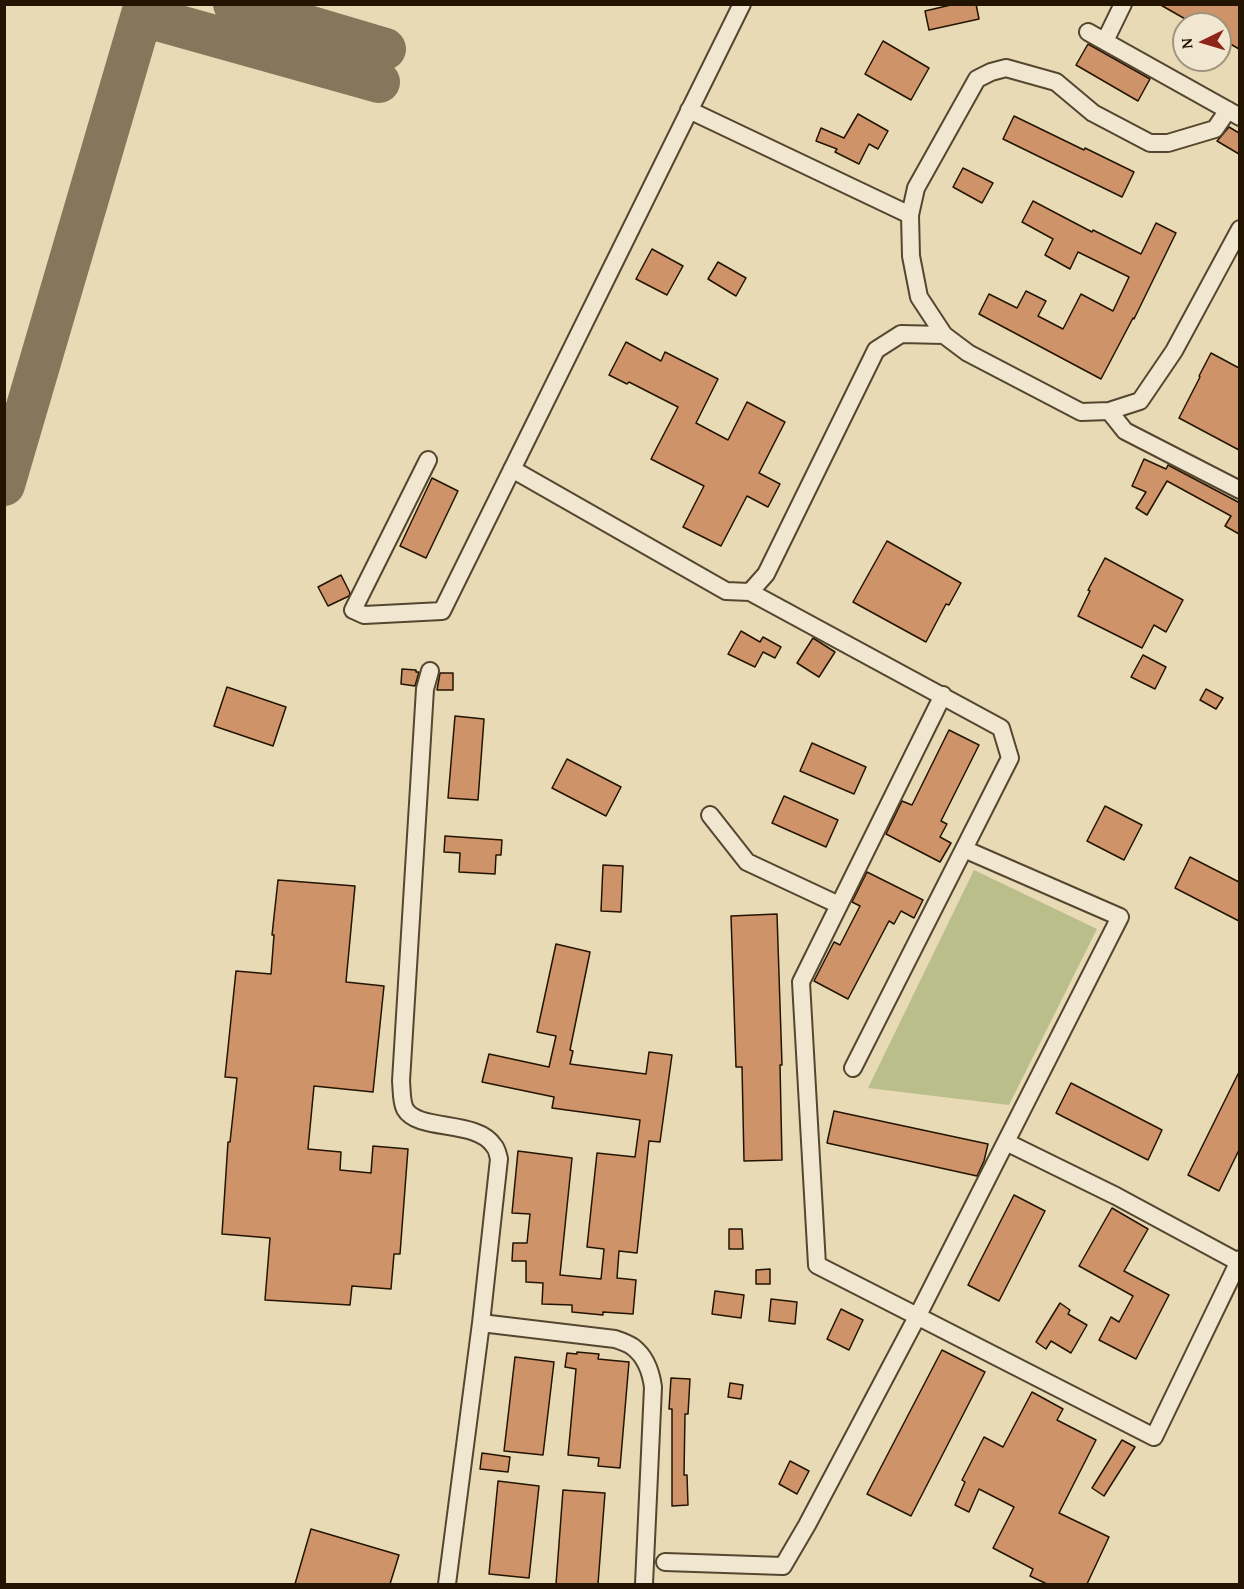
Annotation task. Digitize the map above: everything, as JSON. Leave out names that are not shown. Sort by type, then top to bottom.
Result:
[{"type":"lane","points":[[428,460],[354,610],[364,615],[442,611],[742,4]]},
{"type":"lane","points":[[1105,41],[1123,4]]},
{"type":"lane","points":[[1088,32],[1234,113],[1215,129],[1168,143],[1150,143],[1093,113],[1056,82],[1006,68],[977,79],[916,188],[910,215],[910,256],[919,297],[944,335],[968,353],[1081,412],[1109,411],[1140,401],[1174,351],[1239,230]]},
{"type":"lane","points":[[689,111],[910,215]]},
{"type":"lane","points":[[750,592],[766,574],[876,350],[901,334],[944,335]]},
{"type":"lane","points":[[1109,411],[1125,431],[1239,490]]},
{"type":"lane","points":[[512,469],[726,591],[750,592],[1001,728],[1010,758],[853,1068]]},
{"type":"lane","points":[[430,671],[425,689],[402,1099],[405,1109],[411,1116],[474,1131],[485,1136],[495,1146],[499,1159],[481,1323],[447,1584]]},
{"type":"lane","points":[[943,695],[801,982],[817,1266],[1154,1437],[1239,1262],[1116,1196],[1006,1142]]},
{"type":"lane","points":[[710,815],[747,862],[839,905]]},
{"type":"lane","points":[[665,1562],[783,1566],[917,1317],[1120,917],[964,849]]},
{"type":"lane","points":[[481,1323],[615,1339],[633,1347],[644,1359],[651,1371],[653,1387],[644,1584]]},
{"type":"green space","points":[[974,870],[1097,929],[1009,1105],[868,1088]]},
{"type":"building","points":[[955,4],[976,4],[979,19],[929,30],[925,11]]},
{"type":"building","points":[[1159,4],[1239,4],[1239,49],[1232,45],[1232,12],[1173,12]]},
{"type":"building","points":[[883,41],[929,68],[911,100],[865,74]]},
{"type":"building","points":[[1088,44],[1150,79],[1138,101],[1076,65]]},
{"type":"building","points":[[858,114],[888,131],[878,149],[869,144],[859,164],[835,152],[837,149],[816,141],[821,128],[844,138]]},
{"type":"building","points":[[1014,116],[1134,172],[1122,197],[1003,139]]},
{"type":"building","points":[[1229,127],[1239,133],[1239,154],[1217,141]]},
{"type":"building","points":[[963,168],[993,183],[982,203],[953,187]]},
{"type":"building","points":[[1033,201],[1092,232],[1093,230],[1141,254],[1156,223],[1176,233],[1134,319],[1101,379],[979,314],[989,294],[1017,308],[1026,291],[1046,301],[1038,316],[1063,329],[1081,294],[1113,311],[1129,277],[1078,252],[1070,269],[1045,255],[1053,239],[1022,222]]},
{"type":"building","points":[[652,249],[683,266],[667,295],[636,279]]},
{"type":"building","points":[[718,262],[746,278],[736,296],[708,279]]},
{"type":"building","points":[[626,342],[661,361],[665,352],[718,379],[696,423],[728,440],[747,402],[785,422],[759,473],[780,484],[768,507],[747,496],[721,546],[683,527],[704,486],[651,459],[678,407],[629,382],[627,384],[609,375]]},
{"type":"building","points":[[1211,353],[1239,368],[1239,450],[1179,418]]},
{"type":"building","points":[[1144,459],[1166,469],[1168,465],[1238,502],[1239,500],[1239,534],[1225,526],[1231,516],[1167,481],[1147,515],[1136,508],[1146,492],[1132,486]]},
{"type":"building","points":[[432,478],[458,491],[426,558],[400,546]]},
{"type":"building","points":[[887,541],[961,583],[949,605],[946,604],[926,642],[853,602]]},
{"type":"building","points":[[1105,558],[1183,600],[1166,632],[1154,625],[1142,648],[1078,616],[1090,591],[1088,590]]},
{"type":"building","points":[[341,575],[350,593],[349,596],[328,606],[318,587]]},
{"type":"building","points":[[741,631],[760,642],[763,637],[781,647],[775,658],[763,652],[755,667],[728,654]]},
{"type":"building","points":[[813,638],[835,652],[819,677],[797,663]]},
{"type":"building","points":[[1143,655],[1166,667],[1155,689],[1131,677]]},
{"type":"building","points":[[402,669],[419,672],[415,686],[401,684]]},
{"type":"building","points":[[440,673],[453,673],[453,690],[437,690]]},
{"type":"building","points":[[227,687],[286,707],[273,746],[214,726]]},
{"type":"building","points":[[1206,689],[1223,698],[1216,709],[1200,700]]},
{"type":"building","points":[[455,716],[484,719],[478,800],[448,798]]},
{"type":"building","points":[[949,730],[979,745],[941,821],[947,824],[940,837],[951,843],[940,862],[886,834],[902,801],[912,805]]},
{"type":"building","points":[[812,743],[866,767],[854,794],[800,771]]},
{"type":"building","points":[[567,759],[621,787],[606,816],[552,788]]},
{"type":"building","points":[[784,796],[838,820],[826,847],[772,823]]},
{"type":"building","points":[[1105,806],[1142,825],[1124,860],[1087,841]]},
{"type":"building","points":[[445,836],[502,840],[501,855],[496,855],[495,874],[459,872],[460,853],[444,852]]},
{"type":"building","points":[[1190,857],[1239,882],[1239,921],[1175,888]]},
{"type":"building","points":[[603,865],[623,866],[621,912],[601,911]]},
{"type":"building","points":[[867,872],[923,900],[914,918],[901,911],[894,924],[889,921],[848,999],[814,981],[834,942],[840,945],[860,906],[852,902]]},
{"type":"building","points":[[278,880],[355,886],[346,982],[384,986],[373,1092],[314,1086],[308,1149],[341,1152],[340,1170],[371,1173],[373,1146],[408,1149],[400,1254],[394,1254],[391,1289],[352,1286],[350,1305],[265,1300],[270,1238],[222,1234],[228,1142],[230,1142],[237,1078],[225,1077],[236,971],[271,974],[274,935],[272,935]]},
{"type":"building","points":[[777,914],[782,1065],[780,1065],[782,1160],[744,1161],[742,1067],[736,1067],[731,916]]},
{"type":"building","points":[[556,944],[590,952],[570,1050],[573,1051],[570,1064],[646,1074],[649,1052],[672,1055],[660,1142],[649,1141],[637,1253],[619,1251],[617,1278],[636,1280],[633,1314],[603,1312],[603,1315],[572,1312],[572,1305],[542,1304],[543,1283],[526,1282],[526,1261],[512,1261],[513,1243],[527,1243],[530,1214],[512,1213],[518,1151],[572,1158],[560,1275],[601,1279],[604,1249],[587,1247],[597,1153],[635,1157],[640,1120],[552,1108],[554,1097],[482,1082],[489,1054],[549,1067],[556,1036],[537,1032]]},
{"type":"building","points":[[1239,1072],[1239,1150],[1219,1191],[1188,1175]]},
{"type":"building","points":[[1071,1083],[1162,1130],[1148,1160],[1056,1113]]},
{"type":"building","points":[[834,1111],[988,1144],[984,1161],[977,1176],[827,1143]]},
{"type":"building","points":[[1014,1195],[1045,1211],[999,1301],[968,1285]]},
{"type":"building","points":[[1112,1208],[1148,1229],[1124,1271],[1169,1295],[1136,1359],[1099,1340],[1111,1317],[1119,1322],[1133,1296],[1079,1266]]},
{"type":"building","points":[[729,1229],[742,1229],[743,1249],[729,1249]]},
{"type":"building","points":[[770,1269],[770,1284],[756,1284],[756,1270]]},
{"type":"building","points":[[715,1291],[744,1295],[741,1318],[712,1314]]},
{"type":"building","points":[[771,1299],[797,1302],[795,1324],[769,1321]]},
{"type":"building","points":[[1060,1303],[1070,1310],[1068,1314],[1087,1325],[1071,1353],[1051,1341],[1046,1349],[1036,1342]]},
{"type":"building","points":[[841,1309],[863,1320],[849,1350],[827,1339]]},
{"type":"building","points":[[942,1350],[985,1372],[911,1516],[867,1494]]},
{"type":"building","points":[[577,1352],[599,1354],[598,1359],[629,1362],[620,1468],[598,1466],[599,1458],[568,1455],[576,1369],[565,1367],[567,1353],[577,1354]]},
{"type":"building","points":[[515,1357],[554,1362],[543,1455],[504,1451]]},
{"type":"building","points":[[671,1378],[690,1379],[688,1414],[685,1414],[684,1475],[687,1475],[688,1505],[672,1506],[672,1409],[669,1409]]},
{"type":"building","points":[[730,1383],[743,1385],[741,1399],[728,1397]]},
{"type":"building","points":[[1032,1392],[1063,1409],[1057,1420],[1096,1440],[1059,1513],[1109,1537],[1087,1584],[1047,1584],[1030,1576],[1033,1569],[993,1548],[1014,1507],[979,1489],[969,1512],[955,1505],[965,1482],[962,1480],[984,1437],[1003,1447]]},
{"type":"building","points":[[1122,1440],[1135,1447],[1104,1496],[1092,1488]]},
{"type":"building","points":[[482,1453],[510,1457],[508,1472],[480,1469]]},
{"type":"building","points":[[790,1461],[809,1471],[797,1494],[779,1484]]},
{"type":"building","points":[[498,1481],[539,1486],[529,1578],[489,1574]]},
{"type":"building","points":[[563,1490],[605,1493],[598,1584],[556,1584]]},
{"type":"building","points":[[311,1529],[399,1555],[390,1584],[295,1584]]},
{"type":"taxiway","points":[[4,485],[145,4]]},
{"type":"taxiway","points":[[234,4],[385,49]]},
{"type":"taxiway","points":[[161,21],[379,82]]}]
